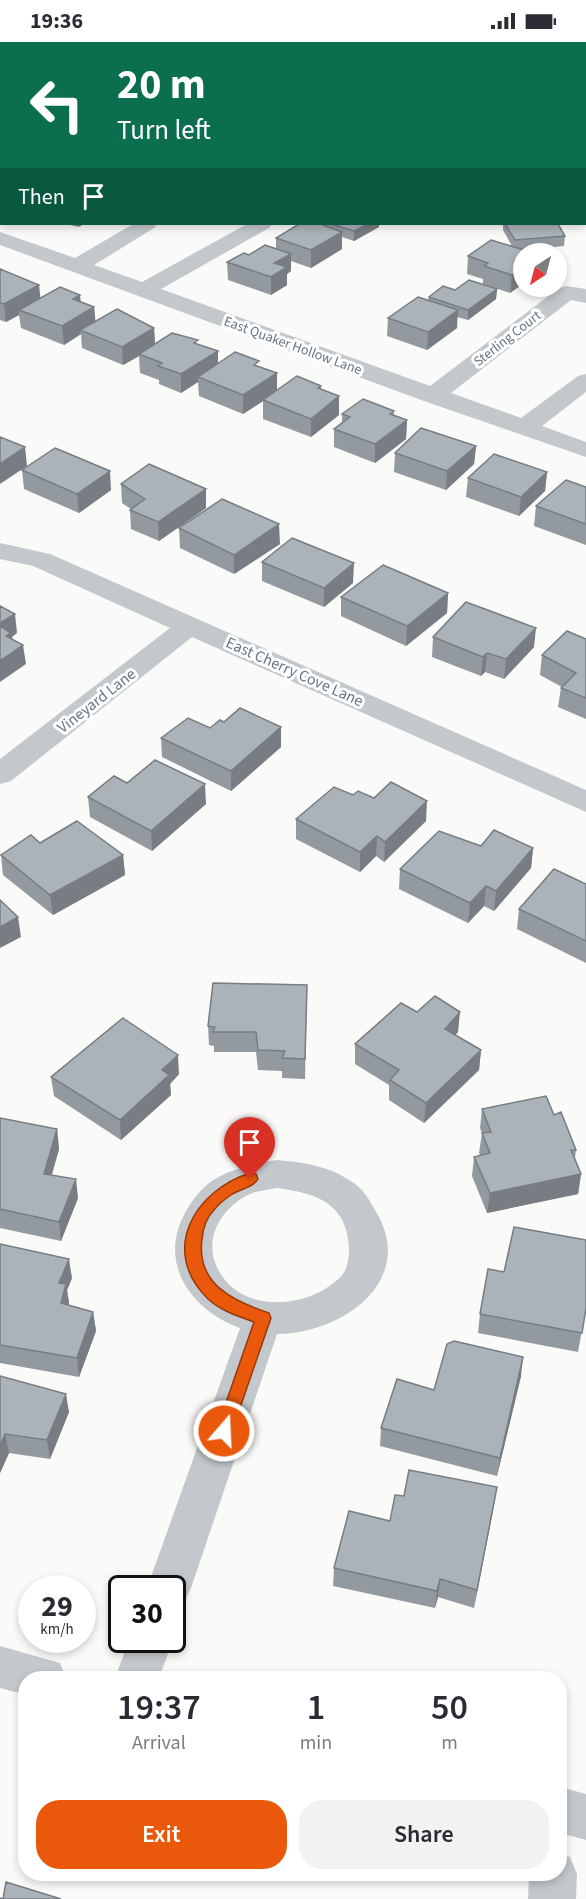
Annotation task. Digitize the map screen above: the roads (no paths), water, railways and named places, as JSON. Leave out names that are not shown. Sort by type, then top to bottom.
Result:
[{"type":"street","points":[[76,266],[145,225]]},
{"type":"street","points":[[143,290],[260,225]]},
{"type":"street","name":"East Quaker Hollow Lane","points":[[0,238],[586,450]]},
{"type":"street","name":"Sterling Court","points":[[432,396],[567,293],[586,296]]},
{"type":"street","points":[[524,428],[586,381]]},
{"type":"street","name":"East Cherry Cove Lane","points":[[0,551],[41,560],[586,802]]},
{"type":"street","name":"Vineyard Lane","points":[[0,774],[20,761],[191,625]]},
{"type":"street","points":[[278,1174],[306,1177],[332,1187],[353,1204],[366,1226],[370,1250],[363,1274],[347,1295],[324,1310],[295,1318],[263,1318],[236,1309],[214,1294],[199,1274],[193,1251],[195,1227],[207,1207],[226,1190],[250,1179],[278,1174]]},
{"type":"street","points":[[174,1575],[263,1318]]},
{"type":"street","points":[[140,1671],[146,1653]]},
{"type":"street","points":[[0,1667],[18,1672]]},
{"type":"street","points":[[567,1812],[586,1816]]},
{"type":"street","points":[[552,1899],[553,1881]]}]
